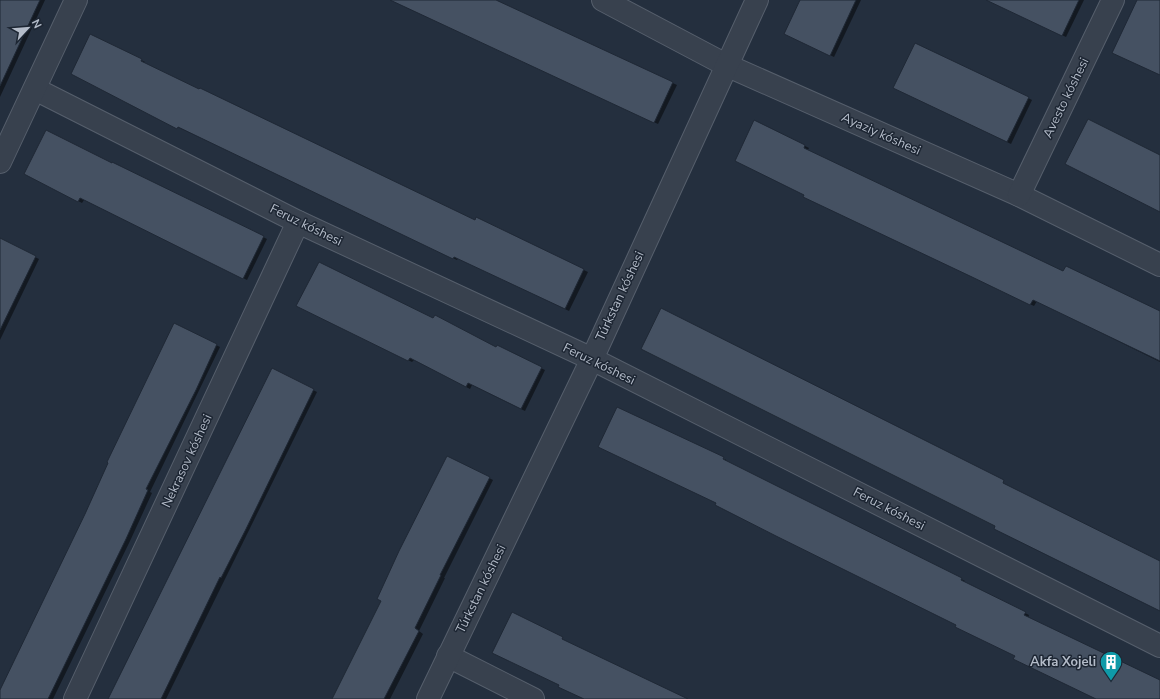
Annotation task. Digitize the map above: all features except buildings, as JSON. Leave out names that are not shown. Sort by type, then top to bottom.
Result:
[{"type":"street","points":[[0,162],[76,0]]},
{"type":"street","name":"Ayaziy kóshesi","points":[[604,0],[726,65],[1019,195],[1160,265]]},
{"type":"street","name":"Túrkstan kóshesi","points":[[428,699],[592,359],[757,0]]},
{"type":"street","name":"Avesto kóshesi","points":[[1019,195],[1113,0]]},
{"type":"street","name":"Feruz kóshesi","points":[[35,89],[298,222],[592,359],[1160,646]]},
{"type":"street","name":"Nekrasov kóshesi","points":[[75,699],[298,222]]},
{"type":"street","points":[[448,656],[533,699]]},
{"type":"place","name":"Akfa Xojeli","points":[[1111,682]]}]
